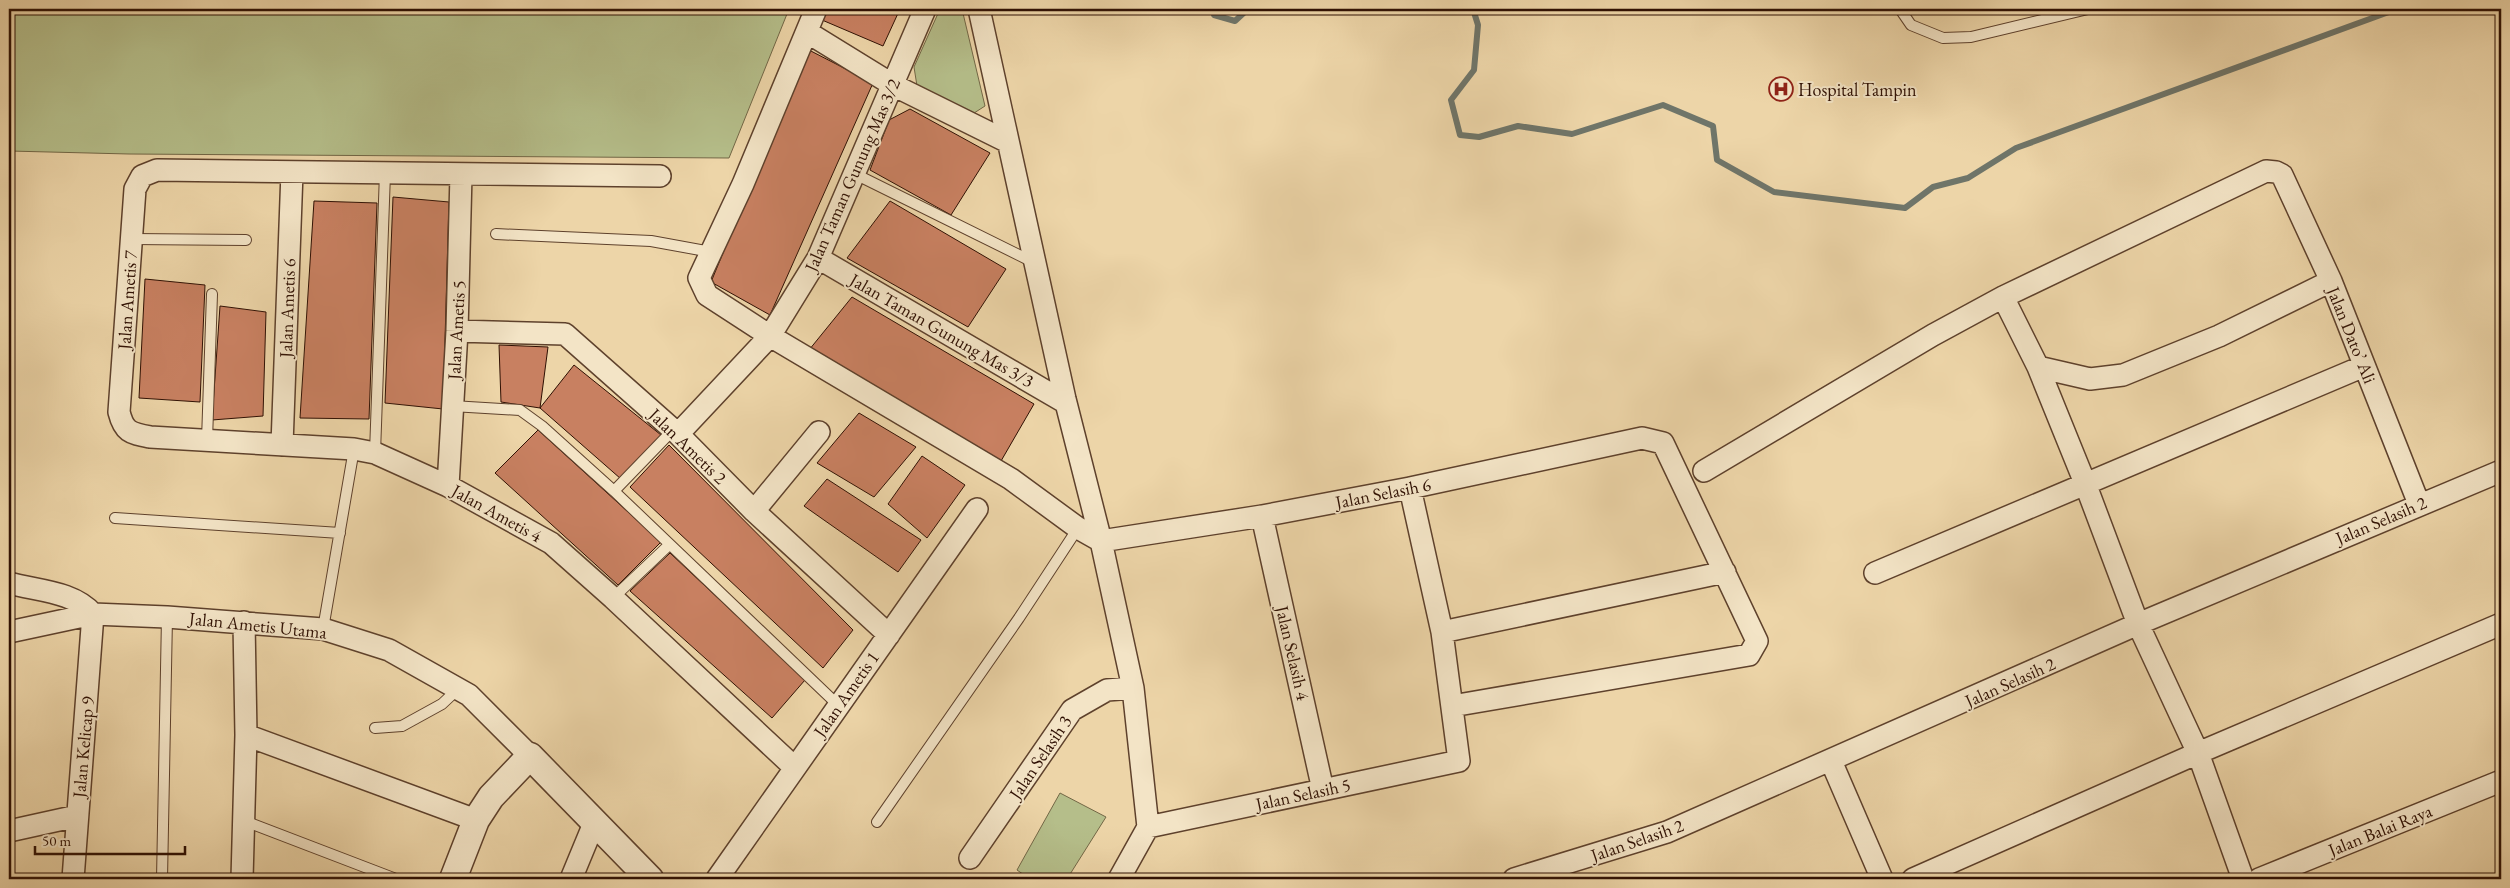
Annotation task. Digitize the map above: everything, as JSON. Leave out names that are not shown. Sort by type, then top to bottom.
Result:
[{"type":"street","points":[[816,9],[744,184],[699,278],[707,295],[770,336],[1011,479],[1078,528],[1102,541]]},
{"type":"street","name":"Jalan Taman Gunung Mas 3/2","points":[[676,432],[770,336],[818,258],[925,9]]},
{"type":"street","points":[[979,9],[1066,403],[1102,541],[1132,688],[1148,827],[1119,879]]},
{"type":"street","points":[[807,32],[893,85],[1008,142]]},
{"type":"street","name":"Jalan Ametis 7","points":[[122,425],[119,412],[135,189],[142,176],[157,170],[292,172]]},
{"type":"street","name":"Jalan Dato’ Ali","points":[[2003,297],[2266,171],[2276,172],[2282,175],[2331,282],[2419,504]]},
{"type":"street","points":[[292,172],[660,176]]},
{"type":"street","name":"Jalan Ametis 6","points":[[282,445],[292,172]]},
{"type":"street","name":"Jalan Ametis 5","points":[[448,486],[457,330],[461,174]]},
{"type":"street","name":"Jalan Taman Gunung Mas 3/3","points":[[818,258],[1066,403]]},
{"type":"street","points":[[2038,367],[2090,379],[2123,375],[2219,336],[2331,282]]},
{"type":"street","points":[[1704,471],[1933,335],[2003,297],[2038,367],[2086,483],[2138,624],[2198,753],[2243,879]]},
{"type":"street","name":"Jalan Ametis 2","points":[[457,330],[565,334],[676,432],[754,511],[888,634]]},
{"type":"street","points":[[1875,573],[2364,366]]},
{"type":"street","name":"Jalan Ametis 4","points":[[122,425],[133,434],[150,437],[354,449],[375,453],[448,486],[551,543],[614,598],[794,767]]},
{"type":"street","points":[[754,511],[819,432]]},
{"type":"street","name":"Jalan Selasih 6","points":[[1102,541],[1262,516],[1410,488],[1642,438],[1664,443],[1725,572]]},
{"type":"street","name":"Jalan Selasih 2","points":[[1514,879],[1667,832],[2138,624],[2501,471]]},
{"type":"street","points":[[1410,488],[1442,632],[1452,706],[1749,655],[1757,641],[1725,572],[1442,632]]},
{"type":"street","name":"Jalan Ametis 1","points":[[717,879],[977,509]]},
{"type":"street","name":"Jalan Selasih 4","points":[[1262,516],[1323,790]]},
{"type":"street","points":[[9,583],[72,598],[86,606],[93,614]]},
{"type":"street","name":"Jalan Ametis Utama","points":[[9,632],[93,614],[244,622],[323,629],[389,650],[469,694],[530,756]]},
{"type":"street","name":"Jalan Kelicap 9","points":[[73,879],[93,614]]},
{"type":"street","points":[[242,879],[242,820],[246,734],[244,622]]},
{"type":"street","points":[[1914,879],[2198,753],[2501,624]]},
{"type":"street","name":"Jalan Selasih 3","points":[[970,858],[1072,710],[1107,690],[1132,688]]},
{"type":"street","name":"Jalan Selasih 5","points":[[1148,827],[1459,761],[1452,706]]},
{"type":"street","points":[[246,734],[476,820]]},
{"type":"street","points":[[453,879],[476,820],[491,797],[530,756],[650,879]]},
{"type":"street","points":[[1831,761],[1882,879]]},
{"type":"street","name":"Jalan Balai Raya","points":[[2259,879],[2501,781]]},
{"type":"street","points":[[9,831],[77,816]]},
{"type":"street","points":[[571,879],[595,821]]},
{"type":"lane","points":[[1900,9],[1911,24],[1943,38],[1970,37],[2088,9]]},
{"type":"lane","points":[[375,453],[385,173]]},
{"type":"lane","points":[[855,174],[1035,263]]},
{"type":"lane","points":[[496,234],[651,242],[710,252]]},
{"type":"lane","points":[[132,239],[246,240]]},
{"type":"lane","points":[[207,440],[212,294]]},
{"type":"lane","points":[[452,406],[520,410],[542,426],[614,491],[839,706]]},
{"type":"lane","points":[[614,491],[676,432]]},
{"type":"lane","points":[[323,629],[354,449]]},
{"type":"lane","points":[[114,518],[340,533]]},
{"type":"lane","points":[[877,822],[1019,618],[1078,528]]},
{"type":"lane","points":[[614,598],[670,545]]},
{"type":"lane","points":[[162,879],[167,617]]},
{"type":"lane","points":[[375,728],[402,726],[442,704],[459,688]]},
{"type":"lane","points":[[242,820],[396,879]]},
{"type":"green space","points":[[9,9],[789,9],[729,158],[129,154],[9,151]]},
{"type":"green space","points":[[940,9],[962,9],[985,106],[971,115],[917,86],[914,67]]},
{"type":"green space","points":[[1060,793],[1106,817],[1067,879],[1030,879],[1017,870]]},
{"type":"building","points":[[827,9],[900,9],[883,46],[822,20]]},
{"type":"building","points":[[807,49],[873,83],[770,315],[711,282]]},
{"type":"building","points":[[910,109],[990,153],[951,215],[870,170],[889,120]]},
{"type":"building","points":[[393,197],[449,202],[443,409],[385,403]]},
{"type":"building","points":[[314,201],[377,203],[369,419],[300,418]]},
{"type":"building","points":[[890,201],[1006,269],[968,327],[847,258]]},
{"type":"building","points":[[145,279],[205,285],[200,402],[139,398]]},
{"type":"building","points":[[852,297],[1034,404],[1001,461],[809,350]]},
{"type":"building","points":[[220,306],[266,312],[263,416],[212,420]]},
{"type":"building","points":[[499,345],[548,347],[540,408],[501,402]]},
{"type":"building","points":[[574,365],[661,435],[621,479],[540,408]]},
{"type":"building","points":[[859,413],[916,447],[874,497],[817,463]]},
{"type":"building","points":[[538,430],[661,542],[618,585],[495,473]]},
{"type":"building","points":[[669,445],[853,630],[823,668],[630,487]]},
{"type":"building","points":[[922,456],[965,485],[927,538],[888,504]]},
{"type":"building","points":[[827,479],[921,540],[898,572],[804,506]]},
{"type":"building","points":[[670,553],[805,680],[772,718],[630,591]]},
{"type":"waterway","points":[[1213,9],[1214,15],[1235,21],[1248,9]]},
{"type":"waterway","points":[[1473,9],[1478,25],[1474,70],[1451,100],[1460,135],[1479,137],[1518,126],[1572,134],[1663,105],[1713,126],[1717,160],[1774,192],[1905,208],[1933,187],[1968,178],[2016,148],[2397,9]]},
{"type":"place","name":"Hospital Tampin","points":[[1781,89]]}]
